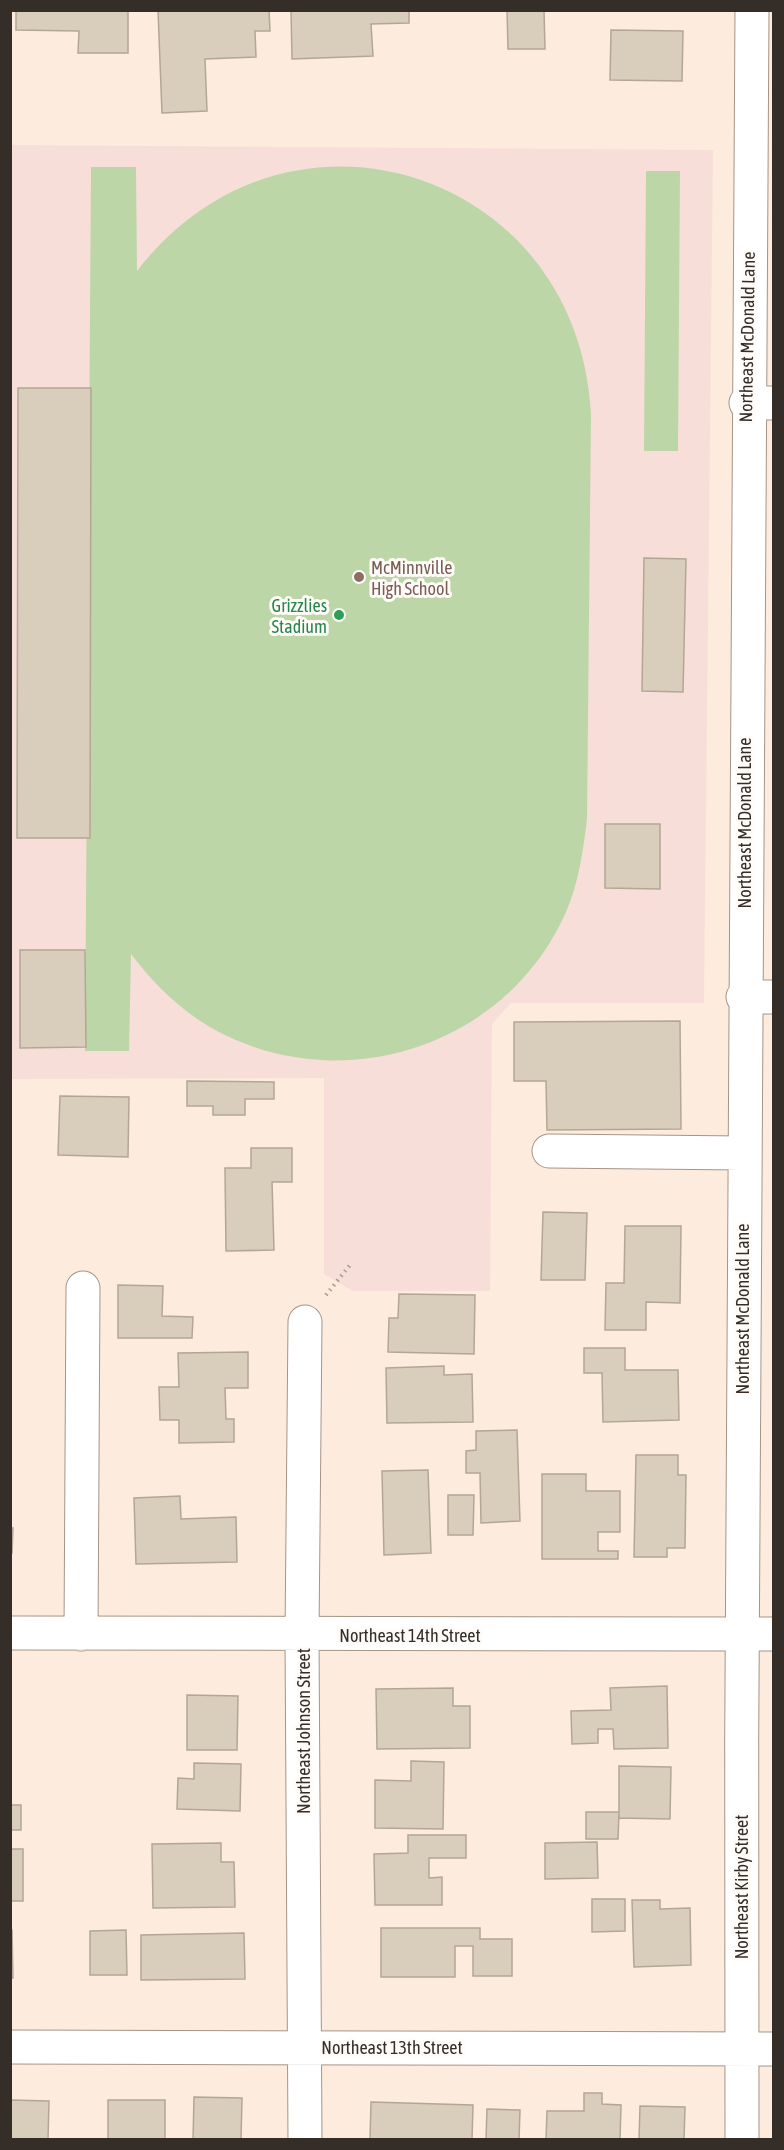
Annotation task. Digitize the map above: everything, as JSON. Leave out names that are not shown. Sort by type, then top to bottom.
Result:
[{"type":"street","name":"Northeast McDonald Lane","points":[[740,1635],[742,1153],[758,997],[760,403],[752,10]]},
{"type":"street","points":[[549,1151],[742,1153]]},
{"type":"street","points":[[81,1634],[83,1288]]},
{"type":"street","name":"Northeast Johnson Street","points":[[304,2139],[302,1635],[305,1322]]},
{"type":"street","name":"Northeast 14th Street","points":[[10,1633],[774,1635]]},
{"type":"street","name":"Northeast Kirby Street","points":[[740,1635],[758,2049],[742,2139]]},
{"type":"street","name":"Northeast 13th Street","points":[[10,2047],[758,2049]]},
{"type":"shaded area","name":"McMinnville High School","points":[[11,145],[713,150],[704,1003],[511,1003],[492,1024],[490,1291],[352,1291],[324,1274],[324,1078],[11,1079]]},
{"type":"green space","name":"Grizzlies Stadium","points":[[343,166],[415,178],[481,210],[536,261],[574,330],[591,414],[587,819],[580,866],[566,912],[540,957],[507,995],[467,1024],[422,1045],[375,1057],[325,1060],[275,1053],[227,1036],[199,1020],[162,990],[131,954],[129,1051],[85,1051],[91,167],[136,167],[137,271],[199,211],[269,177]]},
{"type":"green space","points":[[646,171],[680,171],[678,451],[644,451]]},
{"type":"building","points":[[16,10],[128,10],[128,53],[78,53],[79,31],[16,30]]},
{"type":"building","points":[[158,10],[269,10],[270,31],[255,31],[256,57],[205,59],[207,111],[162,113]]},
{"type":"building","points":[[291,10],[409,10],[409,23],[371,24],[373,56],[292,59]]},
{"type":"building","points":[[507,10],[544,10],[545,49],[508,49]]},
{"type":"building","points":[[611,30],[683,31],[682,81],[610,80]]},
{"type":"building","points":[[18,388],[91,388],[90,838],[17,838]]},
{"type":"building","points":[[644,558],[686,559],[683,692],[642,691]]},
{"type":"building","points":[[605,824],[660,824],[660,889],[605,888]]},
{"type":"building","points":[[20,950],[85,950],[86,1047],[20,1048]]},
{"type":"building","points":[[680,1021],[681,1129],[547,1130],[546,1081],[514,1081],[514,1022]]},
{"type":"building","points":[[187,1081],[274,1082],[274,1099],[245,1099],[245,1115],[213,1115],[213,1106],[187,1106]]},
{"type":"building","points":[[60,1096],[129,1097],[128,1157],[58,1155]]},
{"type":"building","points":[[251,1148],[292,1148],[292,1182],[272,1182],[274,1250],[226,1251],[225,1168],[251,1168]]},
{"type":"building","points":[[543,1212],[587,1213],[585,1280],[541,1280]]},
{"type":"building","points":[[625,1226],[681,1226],[680,1303],[646,1302],[646,1330],[605,1330],[606,1283],[624,1283]]},
{"type":"building","points":[[118,1285],[163,1286],[162,1316],[193,1317],[192,1338],[118,1338]]},
{"type":"building","points":[[399,1294],[475,1295],[474,1354],[388,1352],[389,1318],[398,1318]]},
{"type":"building","points":[[584,1348],[625,1348],[625,1370],[678,1370],[679,1420],[603,1422],[602,1373],[584,1373]]},
{"type":"building","points":[[248,1352],[248,1388],[225,1388],[226,1419],[234,1419],[234,1442],[179,1443],[179,1420],[160,1420],[159,1387],[179,1387],[178,1353]]},
{"type":"building","points":[[444,1366],[444,1375],[472,1374],[473,1422],[387,1423],[386,1368]]},
{"type":"building","points":[[517,1430],[520,1521],[481,1523],[480,1473],[466,1473],[466,1451],[476,1450],[476,1431]]},
{"type":"building","points":[[636,1455],[678,1455],[678,1475],[686,1475],[685,1548],[667,1548],[667,1557],[634,1557]]},
{"type":"building","points":[[428,1470],[431,1553],[384,1555],[382,1471]]},
{"type":"building","points":[[542,1474],[586,1474],[586,1491],[620,1491],[620,1532],[598,1532],[598,1551],[618,1551],[618,1559],[542,1559]]},
{"type":"building","points":[[448,1495],[474,1495],[473,1535],[448,1535]]},
{"type":"building","points":[[180,1496],[181,1519],[236,1517],[237,1562],[136,1564],[134,1498]]},
{"type":"building","points":[[10,1528],[13,1528],[12,1553],[10,1553]]},
{"type":"building","points":[[667,1686],[668,1748],[614,1749],[613,1729],[598,1729],[598,1743],[572,1744],[571,1711],[611,1710],[610,1688]]},
{"type":"building","points":[[453,1688],[453,1706],[470,1706],[470,1748],[377,1749],[376,1689]]},
{"type":"building","points":[[187,1695],[238,1696],[237,1750],[187,1750]]},
{"type":"building","points":[[411,1761],[444,1762],[443,1829],[375,1828],[375,1780],[411,1781]]},
{"type":"building","points":[[194,1763],[241,1764],[240,1811],[177,1809],[178,1778],[194,1779]]},
{"type":"building","points":[[619,1766],[671,1767],[670,1819],[619,1818]]},
{"type":"building","points":[[10,1805],[21,1805],[21,1830],[10,1830]]},
{"type":"building","points":[[586,1812],[619,1812],[618,1839],[586,1839]]},
{"type":"building","points":[[408,1835],[466,1835],[466,1858],[429,1858],[429,1878],[442,1877],[442,1905],[375,1905],[374,1854],[408,1853]]},
{"type":"building","points":[[597,1842],[598,1878],[545,1879],[545,1843]]},
{"type":"building","points":[[221,1843],[221,1862],[234,1862],[235,1907],[153,1908],[152,1844]]},
{"type":"building","points":[[10,1849],[23,1849],[23,1901],[10,1901]]},
{"type":"building","points":[[592,1899],[625,1899],[625,1931],[592,1932]]},
{"type":"building","points":[[632,1900],[660,1900],[660,1909],[690,1908],[691,1965],[634,1967]]},
{"type":"building","points":[[381,1928],[480,1928],[480,1939],[512,1939],[512,1976],[473,1976],[473,1946],[455,1946],[455,1977],[381,1977]]},
{"type":"building","points":[[10,1930],[12,1930],[13,1978],[10,1978]]},
{"type":"building","points":[[126,1930],[127,1975],[90,1975],[90,1931]]},
{"type":"building","points":[[244,1933],[245,1979],[141,1980],[141,1935]]},
{"type":"building","points":[[584,2093],[602,2093],[602,2104],[621,2105],[620,2140],[546,2140],[547,2111],[584,2111]]},
{"type":"building","points":[[194,2097],[242,2098],[241,2140],[193,2140]]},
{"type":"building","points":[[10,2100],[49,2101],[48,2140],[10,2140]]},
{"type":"building","points":[[108,2100],[165,2100],[165,2140],[108,2140]]},
{"type":"building","points":[[371,2102],[473,2105],[472,2140],[370,2140]]},
{"type":"building","points":[[640,2106],[685,2107],[684,2140],[639,2140]]},
{"type":"building","points":[[487,2109],[520,2110],[519,2140],[486,2140]]},
{"type":"place","name":"McMinnville High School","points":[[359,577]]},
{"type":"place","name":"Grizzlies Stadium","points":[[339,615]]}]
